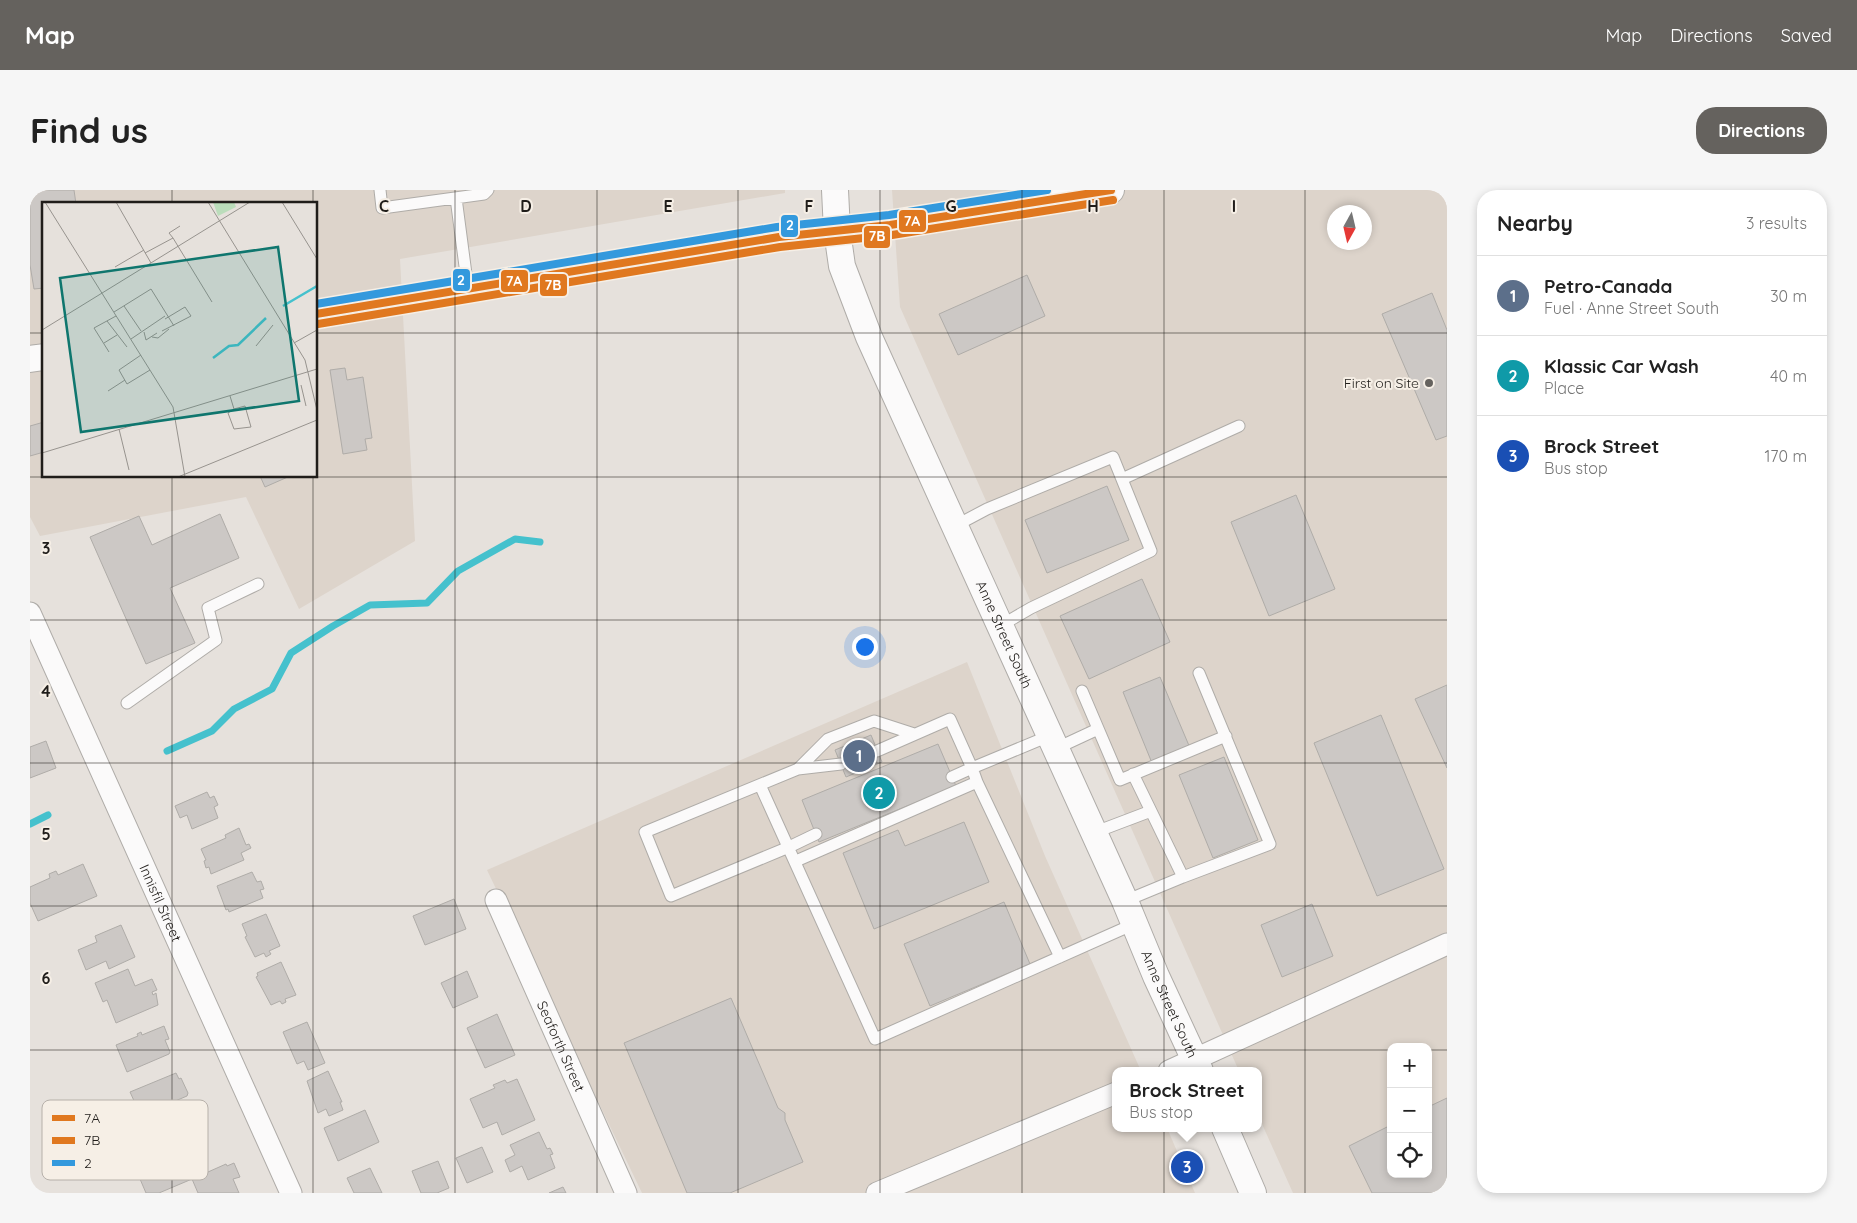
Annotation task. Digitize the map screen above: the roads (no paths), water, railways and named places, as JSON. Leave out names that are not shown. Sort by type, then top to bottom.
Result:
[{"type":"street","name":"Anne Street South","points":[[835,190],[837,231],[842,266],[869,337],[1156,976],[1198,1065]]},
{"type":"street","points":[[318,314],[779,237],[890,224],[1111,190]]},
{"type":"street","name":"Innisfil Street","points":[[30,612],[291,1193]]},
{"type":"street","name":"Seaforth Street","points":[[496,900],[626,1193]]},
{"type":"street","points":[[1198,1065],[1447,944]]},
{"type":"street","points":[[877,1193],[1112,1095]]},
{"type":"street","points":[[1227,1132],[1253,1193]]},
{"type":"lane","points":[[380,190],[382,208],[484,194],[488,190]]},
{"type":"lane","points":[[456,198],[468,289]]},
{"type":"lane","points":[[1122,479],[1239,426]]},
{"type":"lane","points":[[954,526],[988,509],[1113,457],[1151,551],[1031,608],[1000,626]]},
{"type":"lane","points":[[127,702],[216,640],[208,608],[258,584]]},
{"type":"lane","points":[[760,785],[790,847],[875,1039],[1060,957],[1183,877],[1270,844],[1200,673]]},
{"type":"lane","points":[[1082,691],[1120,780],[1226,736]]},
{"type":"lane","points":[[877,751],[950,719],[977,782],[1060,957]]},
{"type":"lane","points":[[798,769],[828,739],[874,721],[914,734]]},
{"type":"lane","points":[[952,777],[972,768],[1098,729]]},
{"type":"lane","points":[[816,834],[790,847],[671,896],[645,832],[798,769],[841,764]]},
{"type":"lane","points":[[1133,774],[1183,877]]},
{"type":"lane","points":[[796,861],[977,782]]},
{"type":"lane","points":[[1093,834],[1151,811]]},
{"type":"waterway","points":[[167,751],[212,731],[234,709],[272,689],[291,653],[370,605],[427,603],[458,571],[515,539],[540,542]]},
{"type":"waterway","points":[[30,824],[48,815]]},
{"type":"place","name":"First on Site","points":[[1429,383]]},
{"type":"place","name":"Petro-Canada","points":[[859,756]]},
{"type":"place","name":"Klassic Car Wash","points":[[879,793]]},
{"type":"place","name":"Brock Street","points":[[1187,1167]]}]
